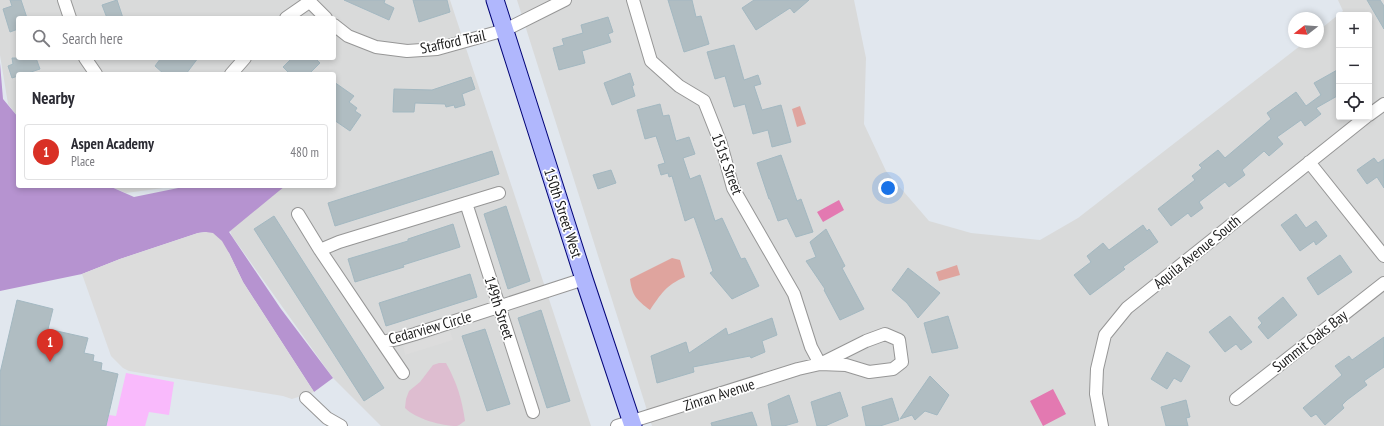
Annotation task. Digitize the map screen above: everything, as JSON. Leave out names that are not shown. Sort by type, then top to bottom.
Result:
[{"type":"street","points":[[64,0],[69,16]]},
{"type":"street","name":"150th Street West","points":[[495,0],[584,279],[627,425]]},
{"type":"street","name":"Stafford Trail","points":[[336,27],[348,36],[376,47],[407,51],[437,48],[505,30],[564,0]]},
{"type":"street","name":"151st Street","points":[[632,0],[651,61],[679,86],[704,102],[721,144],[733,188],[794,294],[811,347],[820,364]]},
{"type":"street","points":[[289,16],[308,1],[324,16]]},
{"type":"street","points":[[86,60],[95,72]]},
{"type":"street","points":[[233,72],[243,60]]},
{"type":"street","points":[[1372,113],[1384,104]]},
{"type":"street","name":"Aquila Avenue South","points":[[1102,426],[1096,394],[1097,369],[1105,335],[1127,308],[1362,120]]},
{"type":"street","points":[[1309,162],[1384,256]]},
{"type":"street","points":[[320,250],[339,242],[498,194]]},
{"type":"street","name":"149th Street","points":[[466,204],[533,412]]},
{"type":"street","name":"Cedarview Circle","points":[[298,214],[320,250],[382,342],[398,340],[584,279]]},
{"type":"street","name":"Summit Oaks Bay","points":[[1236,399],[1384,283]]},
{"type":"street","name":"Zinran Avenue","points":[[627,425],[798,369],[820,364],[866,341],[885,334],[900,340],[902,362],[893,369],[869,372],[846,365],[820,364]]},
{"type":"street","points":[[382,342],[403,373]]},
{"type":"street","points":[[306,398],[327,418],[341,426]]},
{"type":"shaded area","points":[[0,0],[450,0],[591,426],[381,426],[333,378],[232,236],[214,188],[336,188],[336,72],[16,72],[16,114],[8,104],[0,55]]},
{"type":"shaded area","points":[[517,0],[854,0],[866,58],[864,124],[886,171],[929,221],[971,233],[1040,240],[1078,218],[1297,48],[1324,48],[1324,26],[1336,17],[1336,120],[1372,120],[1372,12],[1342,12],[1343,11],[1338,0],[1384,0],[1384,426],[652,426]]},
{"type":"shaded area","points":[[0,63],[3,99],[16,115],[16,188],[114,188],[134,197],[178,188],[283,188],[229,232],[281,309],[333,378],[314,392],[243,282],[229,253],[206,232],[198,233],[120,259],[82,274],[0,291]]},
{"type":"shaded area","points":[[800,106],[806,124],[797,127],[792,109]]},
{"type":"shaded area","points":[[114,188],[163,188],[126,193]]},
{"type":"shaded area","points":[[839,200],[844,210],[823,222],[817,212]]},
{"type":"shaded area","points":[[198,233],[213,233],[222,241],[243,282],[314,392],[292,399],[283,396],[129,371],[123,368],[111,356],[82,274],[120,259]]},
{"type":"shaded area","points":[[672,258],[680,260],[685,277],[668,287],[650,310],[634,294],[630,279]]},
{"type":"shaded area","points":[[957,265],[960,275],[939,281],[936,272]]},
{"type":"shaded area","points":[[450,331],[453,340],[405,355],[403,346]]},
{"type":"shaded area","points":[[446,363],[461,398],[465,421],[457,426],[444,425],[422,419],[405,408],[409,391],[420,382],[433,365]]},
{"type":"shaded area","points":[[126,373],[174,382],[169,415],[149,412],[145,426],[106,426],[109,415],[116,416]]},
{"type":"shaded area","points":[[1053,389],[1066,414],[1043,426],[1030,401]]},
{"type":"building","points":[[10,0],[21,0],[26,16],[16,16],[16,30],[10,32],[3,9],[12,6]]},
{"type":"building","points":[[117,0],[122,16],[106,16],[102,5]]},
{"type":"building","points":[[344,0],[385,0],[384,3],[394,8],[389,20]]},
{"type":"building","points":[[413,0],[447,0],[450,12],[419,22]]},
{"type":"building","points":[[668,0],[692,0],[696,17],[701,16],[709,44],[684,52]]},
{"type":"building","points":[[754,0],[809,0],[794,13],[790,8],[756,30],[742,8]]},
{"type":"building","points":[[1367,0],[1380,0],[1384,6],[1384,29]]},
{"type":"building","points":[[608,17],[613,32],[608,34],[611,42],[582,51],[585,63],[559,70],[553,48],[564,45],[562,39],[583,33],[581,25]]},
{"type":"building","points":[[734,45],[744,80],[758,75],[761,84],[754,86],[762,110],[781,105],[791,142],[772,147],[768,130],[753,134],[745,104],[734,107],[725,76],[715,79],[707,52]]},
{"type":"building","points":[[12,58],[16,58],[16,60],[37,60],[40,69],[31,72],[16,72],[16,77],[12,78],[8,66],[13,64]]},
{"type":"building","points":[[160,60],[196,60],[188,72],[162,72],[155,66]]},
{"type":"building","points":[[290,60],[317,60],[320,63],[311,72],[288,72],[283,67]]},
{"type":"building","points":[[1336,71],[1336,97],[1316,108],[1321,114],[1305,126],[1301,120],[1277,137],[1283,144],[1269,156],[1264,151],[1242,170],[1245,175],[1229,187],[1225,182],[1199,202],[1203,208],[1191,217],[1188,213],[1171,226],[1158,209],[1195,180],[1192,176],[1202,168],[1199,165],[1218,150],[1225,158],[1271,119],[1267,113],[1296,92],[1306,106],[1321,95],[1314,83]]},
{"type":"building","points":[[630,73],[634,85],[632,86],[635,96],[612,105],[604,83]]},
{"type":"building","points":[[471,77],[475,89],[462,94],[465,105],[455,108],[454,105],[446,107],[445,104],[415,103],[414,112],[393,112],[394,89],[432,90]]},
{"type":"building","points":[[336,83],[354,96],[349,102],[357,108],[355,111],[361,115],[350,131],[336,121]]},
{"type":"building","points":[[660,104],[663,116],[669,115],[676,141],[689,137],[695,154],[683,158],[690,179],[700,175],[715,221],[722,218],[741,259],[745,258],[759,286],[732,299],[710,273],[713,271],[694,217],[685,221],[672,176],[669,177],[668,173],[661,175],[658,165],[665,163],[656,136],[645,139],[637,110]]},
{"type":"building","points":[[492,151],[499,174],[335,226],[328,203]]},
{"type":"building","points":[[781,155],[797,201],[801,199],[813,232],[796,237],[787,218],[778,221],[757,163]]},
{"type":"building","points":[[1374,158],[1378,163],[1384,159],[1384,188],[1377,177],[1367,184],[1357,170]]},
{"type":"building","points":[[611,170],[616,183],[598,189],[593,175]]},
{"type":"building","points":[[506,206],[530,281],[508,289],[484,214]]},
{"type":"building","points":[[1296,214],[1306,228],[1316,221],[1327,236],[1316,245],[1314,241],[1300,251],[1281,225]]},
{"type":"building","points":[[274,216],[384,388],[364,401],[254,229]]},
{"type":"building","points":[[453,224],[460,247],[403,265],[404,267],[355,282],[348,259],[408,241],[408,239]]},
{"type":"building","points":[[1143,225],[1147,231],[1149,229],[1158,242],[1123,267],[1125,269],[1090,295],[1074,275],[1091,262],[1087,256],[1103,243],[1109,250]]},
{"type":"building","points":[[826,229],[845,266],[842,268],[864,309],[840,320],[824,290],[825,289],[806,261],[816,257],[810,242]]},
{"type":"building","points":[[1340,255],[1352,272],[1318,295],[1307,278]]},
{"type":"building","points":[[908,268],[940,293],[918,318],[907,303],[892,290]]},
{"type":"building","points":[[470,274],[477,297],[386,326],[379,303]]},
{"type":"building","points":[[1283,297],[1297,315],[1268,339],[1258,327],[1262,323],[1258,318]]},
{"type":"building","points":[[17,300],[53,309],[48,329],[88,338],[84,353],[94,355],[93,361],[102,363],[101,370],[118,374],[106,426],[0,426],[0,373]]},
{"type":"building","points":[[541,310],[570,401],[547,408],[518,318]]},
{"type":"building","points":[[948,316],[958,348],[932,353],[924,323]]},
{"type":"building","points":[[1230,316],[1252,342],[1241,350],[1236,344],[1225,352],[1209,332]]},
{"type":"building","points":[[772,318],[777,335],[762,341],[765,352],[751,358],[750,356],[693,367],[694,372],[657,383],[651,356],[686,342],[689,353],[726,328],[728,335]]},
{"type":"building","points":[[485,329],[510,404],[487,411],[462,336]]},
{"type":"building","points":[[1384,337],[1384,367],[1364,381],[1367,385],[1347,400],[1342,405],[1344,408],[1325,425],[1316,414],[1311,417],[1303,408],[1342,375],[1335,366],[1349,356],[1352,360]]},
{"type":"building","points":[[1167,352],[1190,366],[1181,382],[1174,378],[1167,389],[1151,379]]},
{"type":"building","points":[[930,376],[949,395],[937,415],[925,411],[915,420],[912,415],[900,419]]},
{"type":"building","points":[[840,392],[848,416],[825,426],[817,426],[811,402]]},
{"type":"building","points":[[789,395],[798,422],[784,426],[772,426],[768,404]]},
{"type":"building","points":[[892,398],[899,420],[880,426],[866,426],[862,407]]},
{"type":"building","points":[[1186,400],[1190,417],[1186,418],[1188,426],[1166,426],[1161,407]]},
{"type":"building","points":[[752,412],[757,426],[712,426],[711,423]]},
{"type":"place","name":"Aspen Academy","points":[[50,362]]}]
